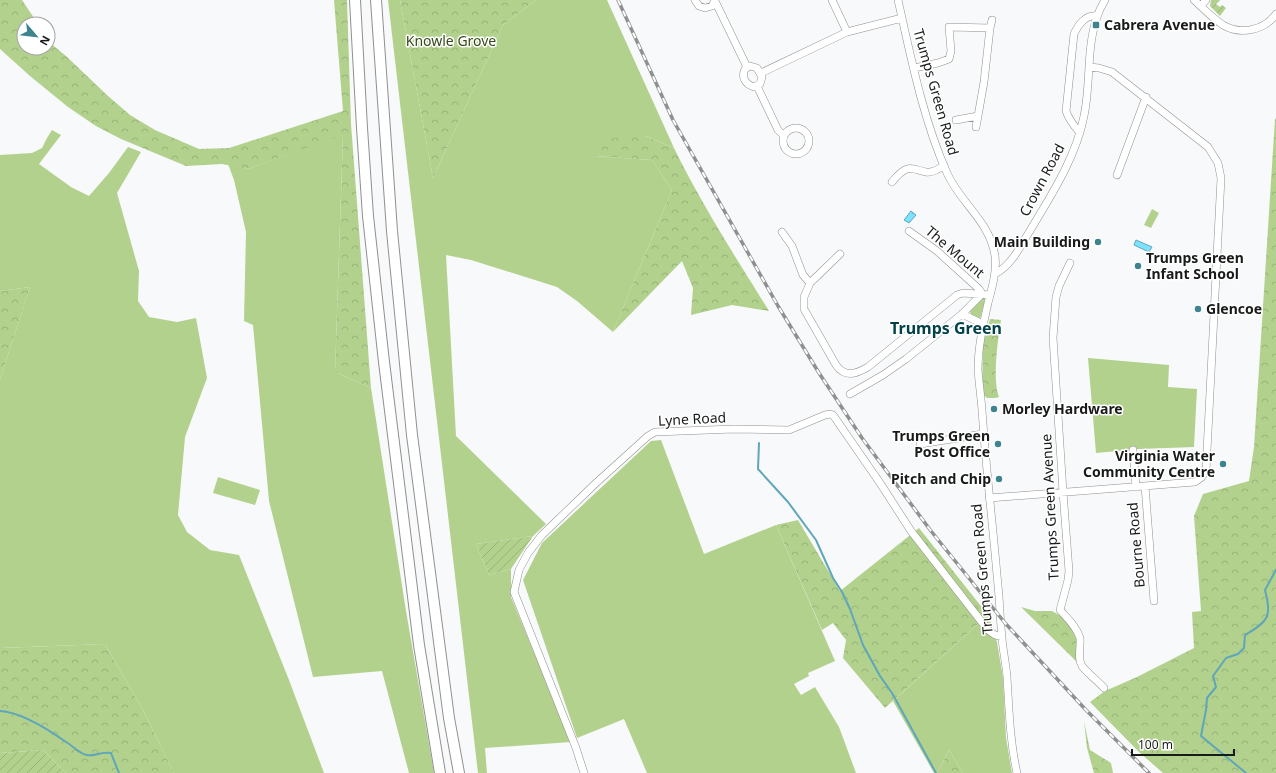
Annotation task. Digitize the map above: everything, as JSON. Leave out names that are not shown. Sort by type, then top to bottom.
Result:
[{"type":"highway","points":[[355,0],[368,216],[383,355],[419,645],[440,773]]},
{"type":"highway","points":[[376,0],[392,231],[412,435],[449,718],[459,773]]},
{"type":"street","points":[[695,0],[698,5],[703,8],[710,7],[715,1],[747,67]]},
{"type":"street","points":[[832,0],[847,32]]},
{"type":"street","name":"Trumps Green Road","points":[[898,0],[914,68],[932,134],[953,184],[977,215],[985,229],[993,248],[995,258],[995,274],[983,324],[978,370],[1010,729],[1017,773]]},
{"type":"street","name":"Crown Road","points":[[995,274],[1011,260],[1048,201],[1072,154],[1080,133],[1084,115],[1092,43],[1097,16],[1104,0]]},
{"type":"street","points":[[1194,0],[1224,25],[1232,29],[1251,30],[1261,28],[1276,14]]},
{"type":"street","points":[[1200,6],[1206,0]]},
{"type":"street","name":"Crown Road","points":[[1080,133],[1072,125],[1066,110],[1074,34],[1076,29],[1083,21],[1093,16],[1097,16]]},
{"type":"street","points":[[761,73],[847,32],[902,18]]},
{"type":"street","points":[[976,127],[984,82],[992,20]]},
{"type":"street","points":[[914,68],[949,59],[951,51],[946,27],[990,28]]},
{"type":"street","points":[[747,67],[755,67],[761,73],[761,80],[757,86]]},
{"type":"street","points":[[747,67],[743,74],[745,80],[751,86],[757,86]]},
{"type":"street","points":[[989,498],[1195,482],[1200,480],[1206,470],[1218,246],[1220,171],[1216,159],[1208,147],[1146,97],[1112,72],[1089,67]]},
{"type":"street","points":[[757,86],[778,130],[784,136]]},
{"type":"street","points":[[1117,175],[1146,97]]},
{"type":"street","points":[[956,120],[978,116]]},
{"type":"street","points":[[892,182],[906,169],[913,168],[929,172],[935,171],[944,165]]},
{"type":"street","name":"The Mount","points":[[909,231],[937,251],[979,289],[981,294]]},
{"type":"street","points":[[782,232],[792,246],[802,275],[810,283]]},
{"type":"street","points":[[840,254],[810,283],[804,297],[804,309],[836,365],[847,374],[861,371],[868,366],[957,295],[963,293],[990,294]]},
{"type":"street","name":"Trumps Green Avenue","points":[[1070,263],[1059,286],[1056,297],[1053,338],[1062,492],[1069,571],[1060,610],[1078,634],[1082,665],[1104,688]]},
{"type":"street","points":[[850,394],[890,371],[962,314],[979,298],[981,294]]},
{"type":"street","points":[[962,314],[983,324]]},
{"type":"street","name":"Lyne Road","points":[[584,773],[576,748],[514,592],[519,570],[528,553],[542,535],[596,483],[648,436],[655,432],[734,429],[789,430],[825,414],[833,415],[880,483],[910,531],[988,630],[995,635],[1002,637]]},
{"type":"street","points":[[920,444],[984,434]]},
{"type":"street","points":[[1133,450],[1136,487]]},
{"type":"street","name":"Bourne Road","points":[[1145,486],[1154,601]]},
{"type":"green space","points":[[0,0],[22,0],[33,16],[16,16],[16,56],[56,56],[56,48],[130,115],[155,130],[199,149],[229,148],[343,111],[334,0],[347,0],[351,124],[371,388],[335,372],[343,135],[248,169],[222,164],[186,166],[121,139],[96,126],[68,107],[0,49]]},
{"type":"green space","points":[[388,0],[400,0],[433,178],[503,25],[536,0],[607,0],[674,148],[646,136],[595,156],[652,160],[672,190],[613,332],[577,301],[557,287],[471,260],[446,255],[456,436],[546,524],[533,536],[476,544],[489,575],[511,569],[511,597],[571,742],[485,748],[487,773],[478,773]]},
{"type":"green space","name":"Knowle Grove","points":[[400,0],[536,0],[503,25],[433,178]]},
{"type":"green space","points":[[1211,0],[1220,0],[1216,4],[1220,7],[1222,5],[1226,8],[1220,16],[1210,6]]},
{"type":"green space","points":[[1276,118],[1276,773],[1163,773],[1139,752],[1090,702],[1105,691],[1137,677],[1194,648],[1192,612],[1201,611],[1194,516],[1203,494],[1249,481],[1254,447]]},
{"type":"green space","points":[[52,130],[61,135],[39,164],[71,187],[89,196],[109,173],[128,147],[141,152],[117,193],[139,271],[138,301],[149,317],[177,322],[196,318],[207,378],[185,437],[178,515],[187,532],[210,550],[239,555],[324,773],[174,773],[143,710],[105,644],[0,648],[0,379],[30,287],[0,291],[0,155],[32,153],[42,148]]},
{"type":"green space","points":[[343,134],[335,372],[371,388],[406,611],[434,773],[409,773],[382,671],[313,677],[269,501],[253,325],[244,321],[246,232],[234,180],[228,164],[248,169]]},
{"type":"green space","points":[[646,136],[674,148],[708,211],[769,311],[732,305],[691,315],[693,288],[682,261],[613,332],[672,190],[652,160],[595,156],[600,139]]},
{"type":"green space","points":[[1152,209],[1159,213],[1151,228],[1144,225]]},
{"type":"green space","points":[[30,287],[0,379],[0,291]]},
{"type":"green space","points":[[982,297],[985,300],[980,319],[972,315],[970,310]]},
{"type":"green space","points":[[990,319],[1001,320],[996,370],[997,390],[999,397],[995,398],[987,398],[982,393],[983,344]]},
{"type":"green space","points":[[1088,358],[1169,365],[1168,387],[1197,389],[1194,447],[1139,449],[1096,453]]},
{"type":"green space","points":[[661,440],[704,554],[776,525],[835,661],[808,673],[809,676],[794,684],[801,695],[815,687],[839,727],[856,773],[647,773],[624,719],[577,738],[523,580],[542,543],[651,441]]},
{"type":"green space","points":[[218,477],[260,490],[255,505],[213,493]]},
{"type":"green space","points":[[798,520],[840,591],[919,528],[988,615],[885,708],[843,658],[846,640],[833,623],[822,630],[776,525]]},
{"type":"green space","points":[[533,536],[511,569],[489,575],[476,544]]},
{"type":"green space","points":[[1021,607],[1035,611],[1052,611],[1065,620],[1076,638],[1077,662]]},
{"type":"green space","points":[[988,615],[997,642],[1003,678],[1006,738],[1012,773],[963,773],[949,750],[937,773],[934,773],[893,701]]},
{"type":"green space","points":[[105,644],[143,710],[174,773],[66,773],[43,750],[0,753],[0,648]]},
{"type":"green space","points":[[1084,721],[1090,750],[1111,763],[1113,773],[1094,773],[1087,748]]},
{"type":"green space","points":[[43,750],[66,773],[0,773],[0,753]]},
{"type":"green space","points":[[949,750],[963,773],[937,773]]},
{"type":"water","points":[[911,211],[916,215],[909,223],[904,220]]},
{"type":"water","points":[[1136,240],[1152,247],[1149,252],[1134,245]]},
{"type":"waterway","points":[[759,443],[758,469],[788,502],[816,540],[833,578],[850,609],[863,645],[880,676],[892,693],[936,773]]},
{"type":"waterway","points":[[1246,773],[1201,736],[1207,698],[1216,687],[1213,676],[1226,658],[1238,654],[1244,648],[1245,635],[1259,626],[1267,617],[1268,606],[1265,590],[1276,570]]},
{"type":"waterway","points":[[0,711],[8,712],[34,722],[84,754],[92,755],[111,753],[119,773]]},
{"type":"railway","points":[[618,0],[673,120],[778,306],[819,373],[862,438],[931,531],[1005,623],[1086,710],[1149,773]]},
{"type":"place","name":"Cabrera Avenue","points":[[1096,25]]},
{"type":"place","name":"Main Building","points":[[1098,242]]},
{"type":"place","name":"Trumps Green Infant School","points":[[1138,266]]},
{"type":"place","name":"Glencoe","points":[[1198,309]]},
{"type":"place","name":"Morley Hardware","points":[[994,409]]},
{"type":"place","name":"Trumps Green Post Office","points":[[998,444]]},
{"type":"place","name":"Virginia Water Community Centre","points":[[1223,464]]},
{"type":"place","name":"Pitch and Chip","points":[[999,479]]},
{"type":"district","name":"Trumps Green","points":[[946,328]]}]
